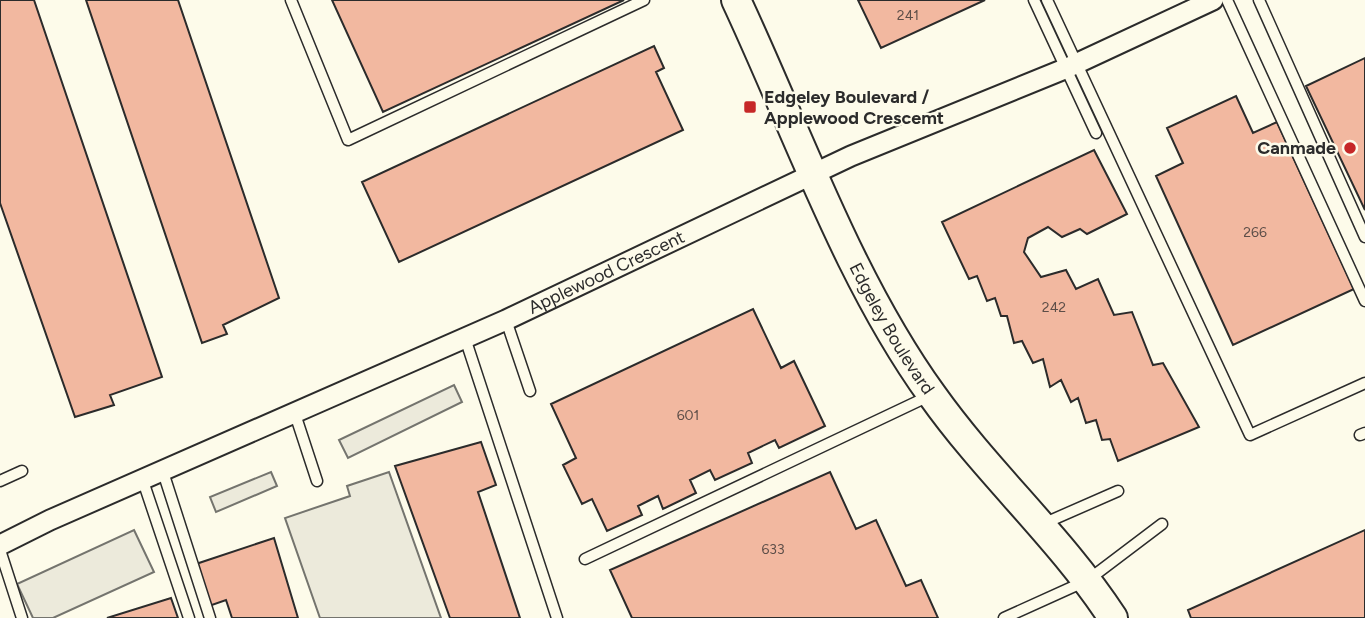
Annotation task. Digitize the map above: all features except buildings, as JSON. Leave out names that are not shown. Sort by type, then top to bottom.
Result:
[{"type":"street","name":"Edgeley Boulevard","points":[[736,0],[843,239],[875,302],[931,395],[1088,580],[1113,618]]},
{"type":"street","name":"Applewood Crescent","points":[[0,548],[50,520],[506,320],[815,173],[1072,65],[1213,0]]},
{"type":"lane","points":[[291,0],[348,140],[644,0]]},
{"type":"lane","points":[[1034,0],[1072,65],[1250,435],[1365,383]]},
{"type":"lane","points":[[1047,0],[1096,133]]},
{"type":"lane","points":[[1227,0],[1365,301]]},
{"type":"lane","points":[[1259,0],[1365,237]]},
{"type":"lane","points":[[506,320],[530,391]]},
{"type":"lane","points":[[465,338],[557,618]]},
{"type":"lane","points":[[585,559],[931,395]]},
{"type":"lane","points":[[295,414],[317,481]]},
{"type":"lane","points":[[0,481],[22,471]]},
{"type":"lane","points":[[163,472],[210,618]]},
{"type":"lane","points":[[143,481],[189,618]]},
{"type":"lane","points":[[1041,525],[1118,491]]},
{"type":"lane","points":[[1004,618],[1088,580],[1162,524]]},
{"type":"lane","points":[[0,548],[22,618]]},
{"type":"shaded area","points":[[454,385],[462,402],[348,458],[339,440]]},
{"type":"shaded area","points":[[271,472],[277,486],[216,512],[210,497]]},
{"type":"shaded area","points":[[389,472],[441,618],[320,618],[285,518],[350,496],[347,486]]},
{"type":"shaded area","points":[[134,530],[154,572],[53,618],[33,618],[17,584]]},
{"type":"place","name":"Edgeley Boulevard / Applewood Crescemt","points":[[750,107]]},
{"type":"place","name":"Canmade","points":[[1350,148]]}]
